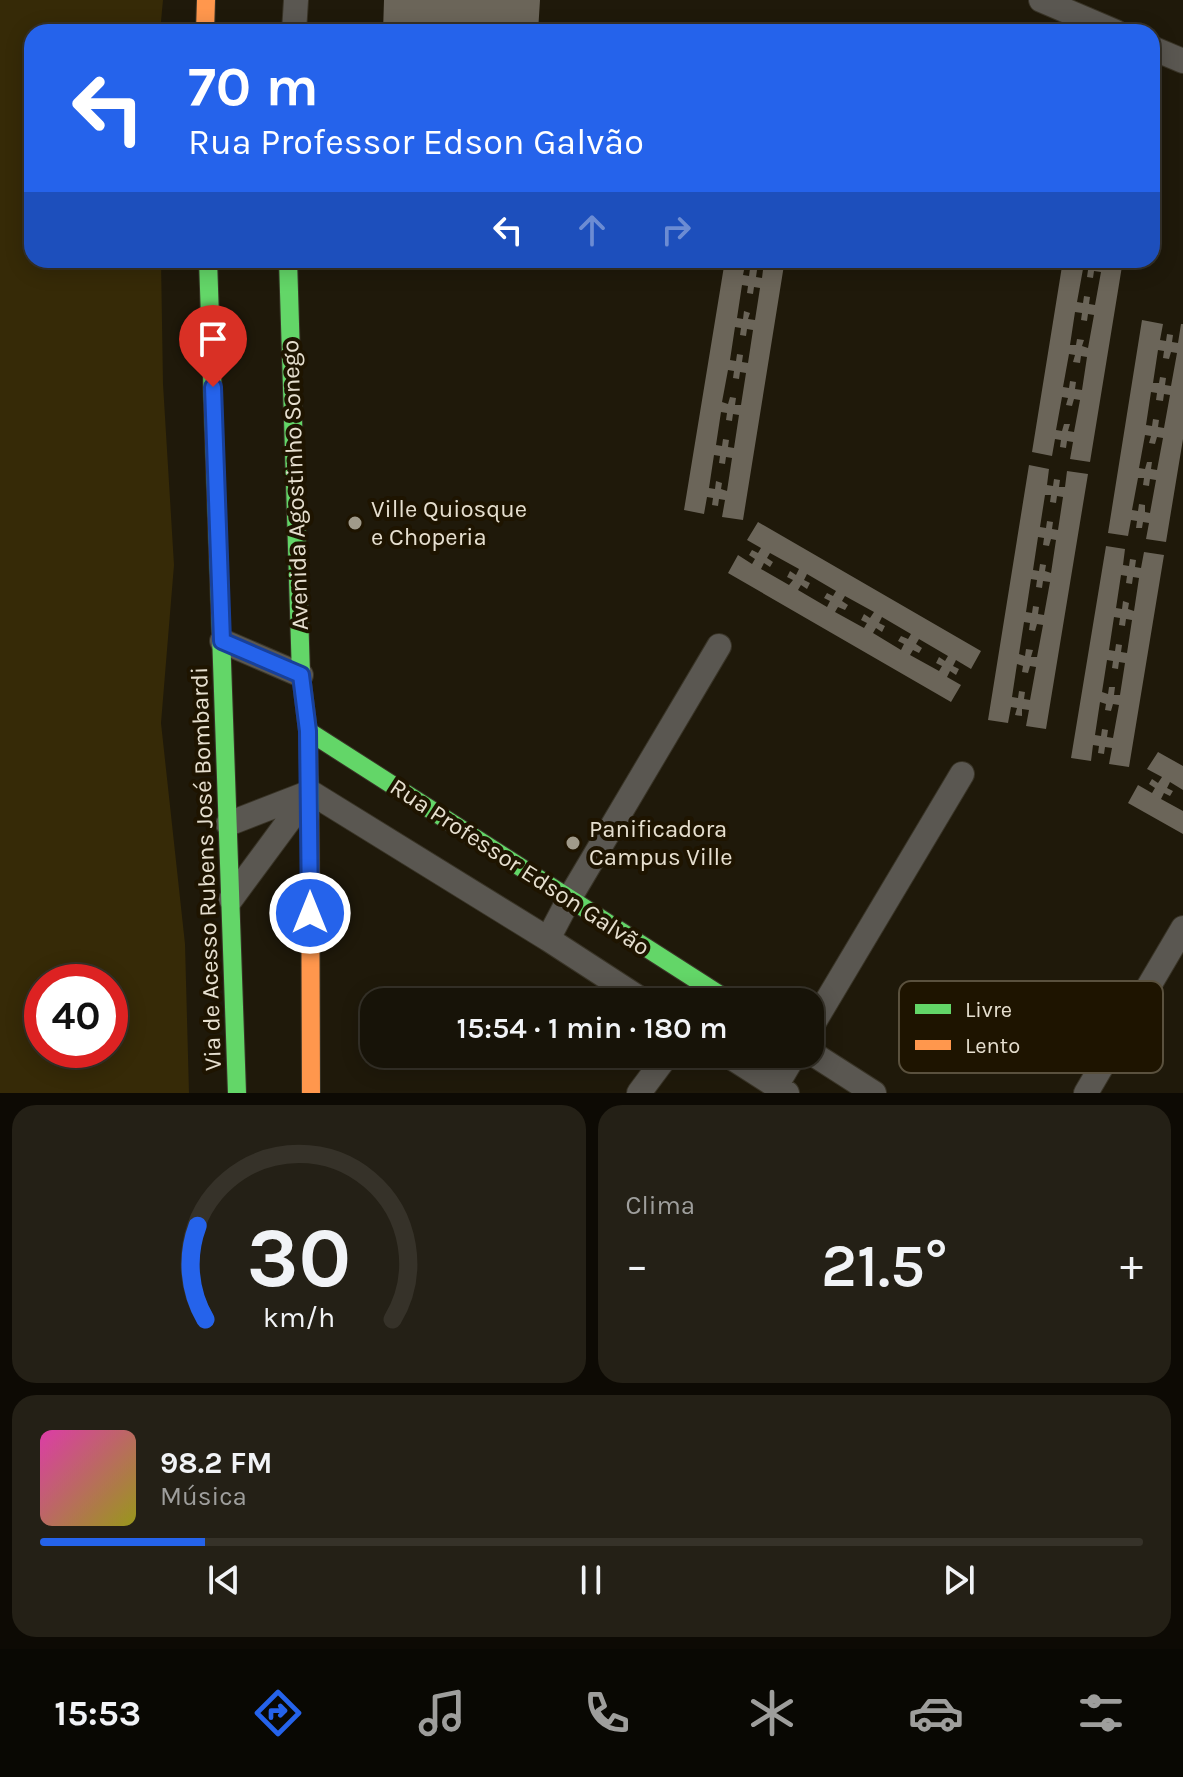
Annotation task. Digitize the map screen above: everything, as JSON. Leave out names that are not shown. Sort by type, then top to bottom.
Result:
[{"type":"street","points":[[205,24],[206,0]]},
{"type":"street","points":[[294,24],[296,0]]},
{"type":"street","points":[[1041,0],[1097,24]]},
{"type":"street","points":[[1160,51],[1183,61]]},
{"type":"street","name":"Via de Acesso Rubens José Bombardi","points":[[208,268],[237,1093]]},
{"type":"street","name":"Avenida Agostinho Sonego","points":[[288,268],[301,675],[308,731],[310,792],[311,1093]]},
{"type":"street","points":[[222,641],[301,675]]},
{"type":"street","points":[[548,939],[719,646]]},
{"type":"street","name":"Rua Professor Edson Galvão","points":[[308,731],[709,988]]},
{"type":"street","points":[[824,1006],[962,774]]},
{"type":"street","points":[[228,824],[310,792]]},
{"type":"street","points":[[231,899],[310,792]]},
{"type":"street","name":"Rua Professor Edson Galvão","points":[[310,792],[623,988]]},
{"type":"street","points":[[1152,981],[1183,928]]},
{"type":"street","points":[[824,1061],[874,1093]]},
{"type":"street","points":[[639,1093],[658,1068]]},
{"type":"street","points":[[748,1068],[782,1090],[790,1068]]},
{"type":"street","points":[[1086,1093],[1098,1073]]},
{"type":"shaded area","points":[[0,0],[163,0],[161,24],[24,24],[24,268],[161,268],[163,384],[174,565],[161,723],[185,944],[189,1093],[0,1093]]},
{"type":"building","points":[[384,0],[540,0],[538,24],[383,24]]},
{"type":"building","points":[[724,268],[744,268],[743,275],[749,276],[750,269],[757,270],[756,277],[762,278],[763,268],[784,268],[743,520],[722,517],[725,500],[719,499],[718,506],[712,505],[713,498],[707,497],[704,514],[684,510]],"holes":[[[742,285],[748,286],[747,293],[753,294],[754,287],[760,288],[755,320],[748,319],[750,313],[744,311],[743,319],[737,318]],[[735,327],[741,328],[740,335],[746,336],[747,329],[753,330],[748,363],[742,362],[743,355],[737,354],[736,361],[730,360]],[[728,370],[734,371],[733,378],[739,379],[740,372],[746,373],[741,405],[735,405],[736,398],[730,397],[728,404],[722,402]],[[721,412],[727,413],[726,420],[732,421],[733,414],[739,415],[734,448],[728,447],[729,440],[723,439],[722,446],[716,445]],[[714,455],[720,456],[719,463],[725,464],[726,457],[732,458],[727,491],[721,489],[722,483],[716,481],[715,489],[709,488]]]},
{"type":"building","points":[[1062,268],[1122,268],[1090,462],[1070,459],[1073,442],[1067,441],[1066,448],[1060,447],[1061,440],[1055,439],[1052,456],[1032,452]],"holes":[[[1083,269],[1088,270],[1087,277],[1093,278],[1094,271],[1101,272],[1095,305],[1089,304],[1090,297],[1084,296],[1083,303],[1077,302]],[[1075,312],[1082,313],[1081,320],[1087,321],[1088,314],[1094,315],[1088,348],[1082,346],[1084,340],[1077,339],[1076,345],[1070,345]],[[1069,354],[1075,355],[1073,362],[1080,363],[1081,356],[1087,357],[1082,390],[1075,389],[1076,382],[1070,381],[1069,388],[1063,387]],[[1062,397],[1068,398],[1066,405],[1072,406],[1074,399],[1080,400],[1074,432],[1068,431],[1070,424],[1064,424],[1062,431],[1056,430]]]},
{"type":"building","points":[[1142,320],[1163,324],[1160,340],[1166,341],[1167,334],[1173,335],[1172,342],[1178,343],[1183,324],[1183,439],[1166,542],[1146,539],[1149,523],[1143,522],[1142,528],[1136,528],[1137,521],[1131,520],[1128,536],[1108,533]],"holes":[[[1158,350],[1164,351],[1163,358],[1169,359],[1171,352],[1177,353],[1171,386],[1165,385],[1166,378],[1160,377],[1159,383],[1153,383]],[[1151,392],[1157,393],[1156,400],[1163,401],[1164,394],[1170,395],[1164,428],[1158,427],[1159,420],[1153,419],[1152,426],[1146,425]],[[1145,435],[1151,436],[1149,443],[1155,444],[1157,437],[1163,438],[1157,470],[1151,469],[1152,462],[1147,462],[1145,469],[1139,468]],[[1138,478],[1144,478],[1143,485],[1149,486],[1150,479],[1156,480],[1150,513],[1145,512],[1145,505],[1139,504],[1138,511],[1132,510]]]},
{"type":"building","points":[[1029,465],[1049,469],[1047,485],[1053,486],[1054,479],[1060,480],[1059,487],[1065,487],[1067,471],[1088,474],[1046,729],[1026,726],[1029,710],[1022,709],[1022,716],[1015,715],[1017,708],[1011,707],[1008,723],[988,720]],"holes":[[[1045,495],[1051,495],[1050,502],[1056,503],[1057,496],[1063,497],[1058,530],[1052,529],[1053,522],[1047,521],[1046,528],[1040,527]],[[1038,537],[1044,538],[1043,545],[1049,546],[1051,539],[1056,540],[1051,573],[1045,571],[1046,565],[1040,564],[1039,571],[1033,570]],[[1031,579],[1037,580],[1036,587],[1042,588],[1043,581],[1050,582],[1044,615],[1038,614],[1039,607],[1033,606],[1032,613],[1026,612]],[[1024,622],[1030,623],[1029,630],[1035,631],[1037,624],[1043,625],[1037,657],[1031,657],[1033,650],[1026,649],[1025,656],[1019,654]],[[1017,664],[1023,666],[1022,672],[1028,673],[1030,666],[1036,667],[1030,700],[1024,699],[1025,692],[1019,691],[1018,698],[1012,697]]]},
{"type":"building","points":[[758,522],[981,651],[971,669],[956,660],[953,666],[959,669],[956,675],[950,671],[947,677],[961,685],[951,702],[728,573],[738,555],[752,564],[755,559],[749,555],[752,550],[758,553],[761,548],[747,540]],"holes":[[[770,553],[799,569],[796,575],[790,571],[787,577],[793,580],[789,585],[761,569],[764,563],[770,567],[773,562],[767,558]],[[807,574],[836,591],[833,596],[827,593],[824,598],[830,601],[827,607],[798,590],[801,585],[807,589],[810,583],[804,580]],[[845,596],[874,612],[870,618],[864,614],[861,620],[867,623],[864,628],[835,612],[838,607],[845,610],[848,605],[842,601]],[[882,617],[911,634],[908,639],[901,636],[898,641],[904,644],[901,650],[873,633],[876,628],[882,632],[885,626],[879,623]],[[919,639],[948,656],[945,661],[939,657],[936,663],[942,666],[939,671],[910,655],[913,650],[919,653],[922,648],[916,644]]]},
{"type":"building","points":[[1106,546],[1125,549],[1123,565],[1129,566],[1130,559],[1136,560],[1135,567],[1141,568],[1144,552],[1164,555],[1129,767],[1109,764],[1112,748],[1105,747],[1104,754],[1098,753],[1099,746],[1093,745],[1091,761],[1071,758]],"holes":[[[1121,575],[1127,576],[1126,583],[1132,584],[1133,577],[1139,578],[1134,611],[1128,609],[1129,603],[1123,601],[1122,609],[1116,608]],[[1114,617],[1120,618],[1119,625],[1125,626],[1126,619],[1132,620],[1127,653],[1121,652],[1122,645],[1116,644],[1115,651],[1109,650]],[[1107,660],[1113,661],[1112,668],[1118,669],[1119,662],[1125,663],[1120,695],[1114,695],[1115,687],[1109,687],[1108,694],[1102,692]],[[1100,702],[1106,704],[1105,710],[1111,711],[1113,704],[1119,705],[1113,738],[1107,737],[1108,730],[1102,729],[1101,736],[1095,735]]]},
{"type":"building","points":[[1158,752],[1183,766],[1183,790],[1170,782],[1167,788],[1173,791],[1170,796],[1164,793],[1161,799],[1183,811],[1183,834],[1128,803],[1138,785],[1152,793],[1155,788],[1149,784],[1152,779],[1158,783],[1162,777],[1147,769]]},
{"type":"traffic: fast","points":[[208,268],[237,1093]]},
{"type":"traffic: fast","points":[[288,268],[301,675],[308,731],[310,817]]},
{"type":"traffic: fast","points":[[308,731],[709,988]]},
{"type":"traffic: slow","points":[[205,24],[206,0]]},
{"type":"traffic: slow","points":[[310,817],[311,1093]]},
{"type":"place","name":"Ville Quiosque e Choperia","points":[[355,523]]},
{"type":"place","name":"Panificadora Campus Ville","points":[[573,843]]},
{"type":"route","points":[[213,387],[222,641],[301,675],[308,731],[310,913]]}]
